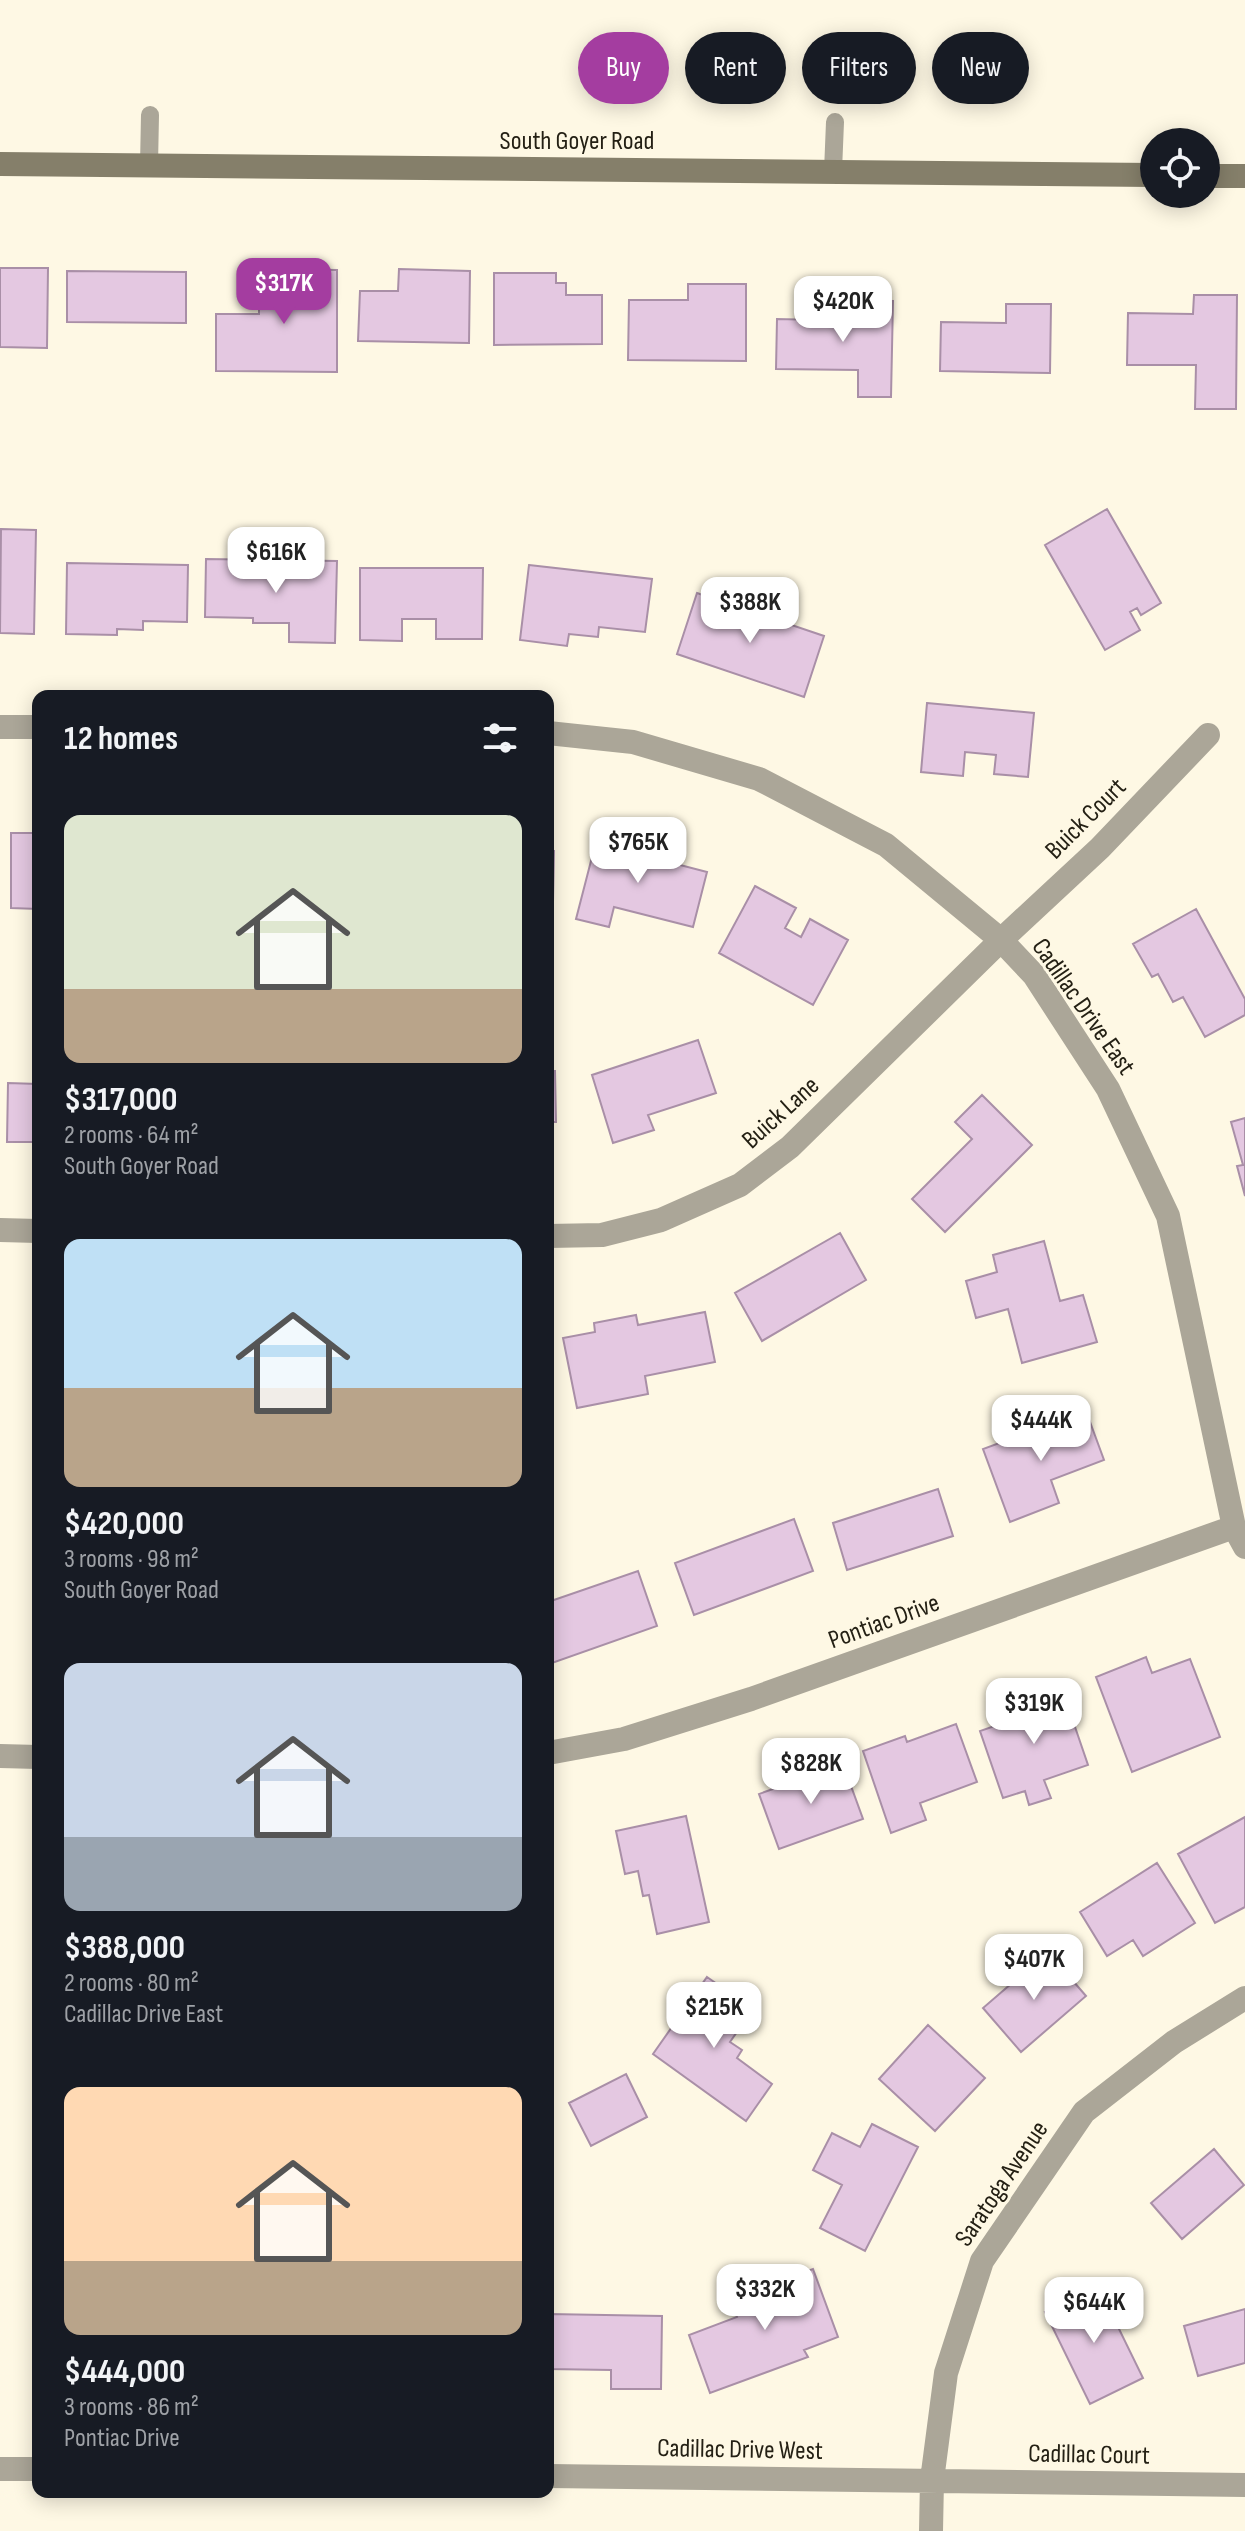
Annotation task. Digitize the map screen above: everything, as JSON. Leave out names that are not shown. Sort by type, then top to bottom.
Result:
[{"type":"street","name":"South Goyer Road","points":[[0,164],[1140,175]]},
{"type":"street","points":[[1220,176],[1245,176]]},
{"type":"street","points":[[0,727],[32,727]]},
{"type":"street","name":"Cadillac Drive East","points":[[554,734],[633,742],[759,779],[886,845],[1001,940],[1034,975],[1108,1089],[1168,1216],[1240,1537]]},
{"type":"street","name":"Buick Court","points":[[1001,940],[1100,848],[1208,735]]},
{"type":"street","name":"Buick Lane","points":[[554,1236],[602,1235],[661,1220],[740,1185],[790,1147],[1001,940]]},
{"type":"street","points":[[0,1230],[32,1231]]},
{"type":"street","name":"Pontiac Drive","points":[[554,1752],[624,1739],[1240,1537]]},
{"type":"street","points":[[0,1756],[32,1757]]},
{"type":"street","name":"Saratoga Avenue","points":[[931,2531],[932,2480],[946,2373],[982,2261],[1084,2112],[1174,2042],[1245,1998]]},
{"type":"street","points":[[0,2469],[32,2469]]},
{"type":"street","name":"Cadillac Drive West","points":[[554,2476],[932,2480]]},
{"type":"street","name":"Cadillac Court","points":[[932,2480],[1245,2485]]},
{"type":"lane","points":[[149,165],[150,115]]},
{"type":"lane","points":[[833,171],[835,122]]},
{"type":"building","points":[[0,268],[48,268],[47,348],[0,347]]},
{"type":"building","points":[[259,269],[337,270],[337,372],[216,371],[216,314],[259,314]]},
{"type":"building","points":[[399,269],[470,271],[469,343],[358,341],[360,291],[398,291]]},
{"type":"building","points":[[67,271],[186,272],[186,323],[67,322]]},
{"type":"building","points":[[494,273],[556,273],[556,283],[566,283],[566,295],[602,295],[602,344],[494,345]]},
{"type":"building","points":[[688,284],[746,284],[746,361],[628,360],[629,300],[688,300]]},
{"type":"building","points":[[1194,295],[1237,295],[1236,409],[1195,409],[1196,365],[1127,365],[1128,313],[1193,314]]},
{"type":"building","points":[[849,300],[893,301],[891,397],[858,397],[858,370],[776,369],[777,319],[819,320],[819,307],[849,308]]},
{"type":"building","points":[[1006,304],[1051,304],[1050,373],[940,371],[941,322],[1006,323]]},
{"type":"building","points":[[1107,509],[1161,603],[1141,615],[1137,608],[1130,612],[1140,630],[1105,650],[1045,545]]},
{"type":"building","points":[[1,529],[36,530],[34,634],[0,633]]},
{"type":"building","points":[[206,559],[337,561],[335,643],[289,642],[289,623],[253,623],[253,618],[205,617]]},
{"type":"building","points":[[67,563],[188,565],[187,622],[143,621],[143,630],[117,629],[117,635],[66,634]]},
{"type":"building","points":[[529,565],[652,579],[645,632],[599,627],[598,637],[569,634],[567,646],[520,640]]},
{"type":"building","points":[[360,568],[483,568],[482,639],[436,639],[436,619],[402,619],[402,641],[360,640]]},
{"type":"building","points":[[697,593],[824,636],[804,697],[677,654]]},
{"type":"building","points":[[927,703],[1034,713],[1028,777],[994,774],[996,755],[965,752],[963,776],[921,772]]},
{"type":"building","points":[[599,830],[640,841],[636,857],[707,872],[693,927],[614,907],[609,927],[576,919]]},
{"type":"building","points":[[11,833],[32,833],[32,909],[11,908]]},
{"type":"building","points":[[755,886],[796,908],[785,928],[801,937],[810,919],[848,940],[813,1005],[719,953]]},
{"type":"building","points":[[1196,909],[1245,999],[1245,1015],[1205,1037],[1183,997],[1173,1002],[1158,974],[1152,977],[1133,944]]},
{"type":"building","points":[[698,1040],[716,1093],[648,1115],[654,1130],[613,1143],[592,1075]]},
{"type":"building","points":[[554,1071],[555,1071],[554,1122]]},
{"type":"building","points":[[8,1083],[32,1084],[32,1142],[7,1142]]},
{"type":"building","points":[[982,1095],[1032,1145],[945,1232],[912,1199],[972,1139],[955,1122]]},
{"type":"building","points":[[1245,1118],[1245,1196],[1237,1166],[1243,1165],[1231,1122]]},
{"type":"building","points":[[840,1233],[866,1280],[762,1341],[735,1293]]},
{"type":"building","points":[[1044,1241],[1060,1301],[1083,1295],[1097,1342],[1022,1363],[1008,1309],[976,1318],[966,1281],[997,1272],[993,1255]]},
{"type":"building","points":[[705,1312],[715,1362],[645,1376],[648,1394],[577,1408],[563,1338],[595,1332],[594,1323],[636,1315],[638,1325]]},
{"type":"building","points":[[1086,1411],[1104,1460],[1051,1480],[1059,1503],[1010,1522],[983,1449]]},
{"type":"building","points":[[938,1489],[953,1536],[847,1570],[833,1523]]},
{"type":"building","points":[[794,1519],[813,1571],[694,1615],[675,1563]]},
{"type":"building","points":[[638,1571],[657,1626],[554,1662],[554,1600]]},
{"type":"building","points":[[1146,1657],[1152,1673],[1190,1659],[1220,1737],[1132,1772],[1096,1677]]},
{"type":"building","points":[[1061,1686],[1088,1765],[1044,1780],[1051,1798],[1029,1805],[1025,1791],[1003,1798],[980,1731],[1006,1722],[1004,1715],[1023,1709],[1020,1700]]},
{"type":"building","points":[[956,1724],[977,1782],[920,1803],[926,1820],[891,1833],[863,1751],[905,1736],[907,1742]]},
{"type":"building","points":[[843,1764],[863,1819],[779,1849],[759,1794]]},
{"type":"building","points":[[686,1816],[709,1922],[657,1934],[649,1895],[643,1896],[638,1871],[625,1874],[616,1831]]},
{"type":"building","points":[[1245,1817],[1245,1907],[1215,1923],[1178,1854]]},
{"type":"building","points":[[1157,1863],[1195,1923],[1143,1956],[1133,1940],[1107,1956],[1080,1912]]},
{"type":"building","points":[[1048,1952],[1086,1996],[1021,2052],[983,2008]]},
{"type":"building","points":[[707,1977],[753,2009],[730,2042],[742,2050],[737,2058],[772,2084],[746,2121],[653,2054]]},
{"type":"building","points":[[928,2025],[985,2078],[935,2131],[879,2079]]},
{"type":"building","points":[[626,2074],[647,2117],[591,2146],[569,2103]]},
{"type":"building","points":[[872,2124],[918,2147],[865,2251],[820,2228],[842,2185],[813,2170],[832,2133],[860,2147]]},
{"type":"building","points":[[1214,2149],[1244,2185],[1182,2239],[1151,2203]]},
{"type":"building","points":[[813,2269],[838,2337],[804,2350],[808,2357],[710,2393],[689,2335],[737,2317],[730,2299]]},
{"type":"building","points":[[1098,2286],[1143,2378],[1090,2404],[1045,2312]]},
{"type":"building","points":[[1245,2309],[1245,2363],[1198,2376],[1184,2326]]},
{"type":"building","points":[[554,2314],[662,2316],[661,2389],[611,2389],[611,2370],[554,2369]]}]
